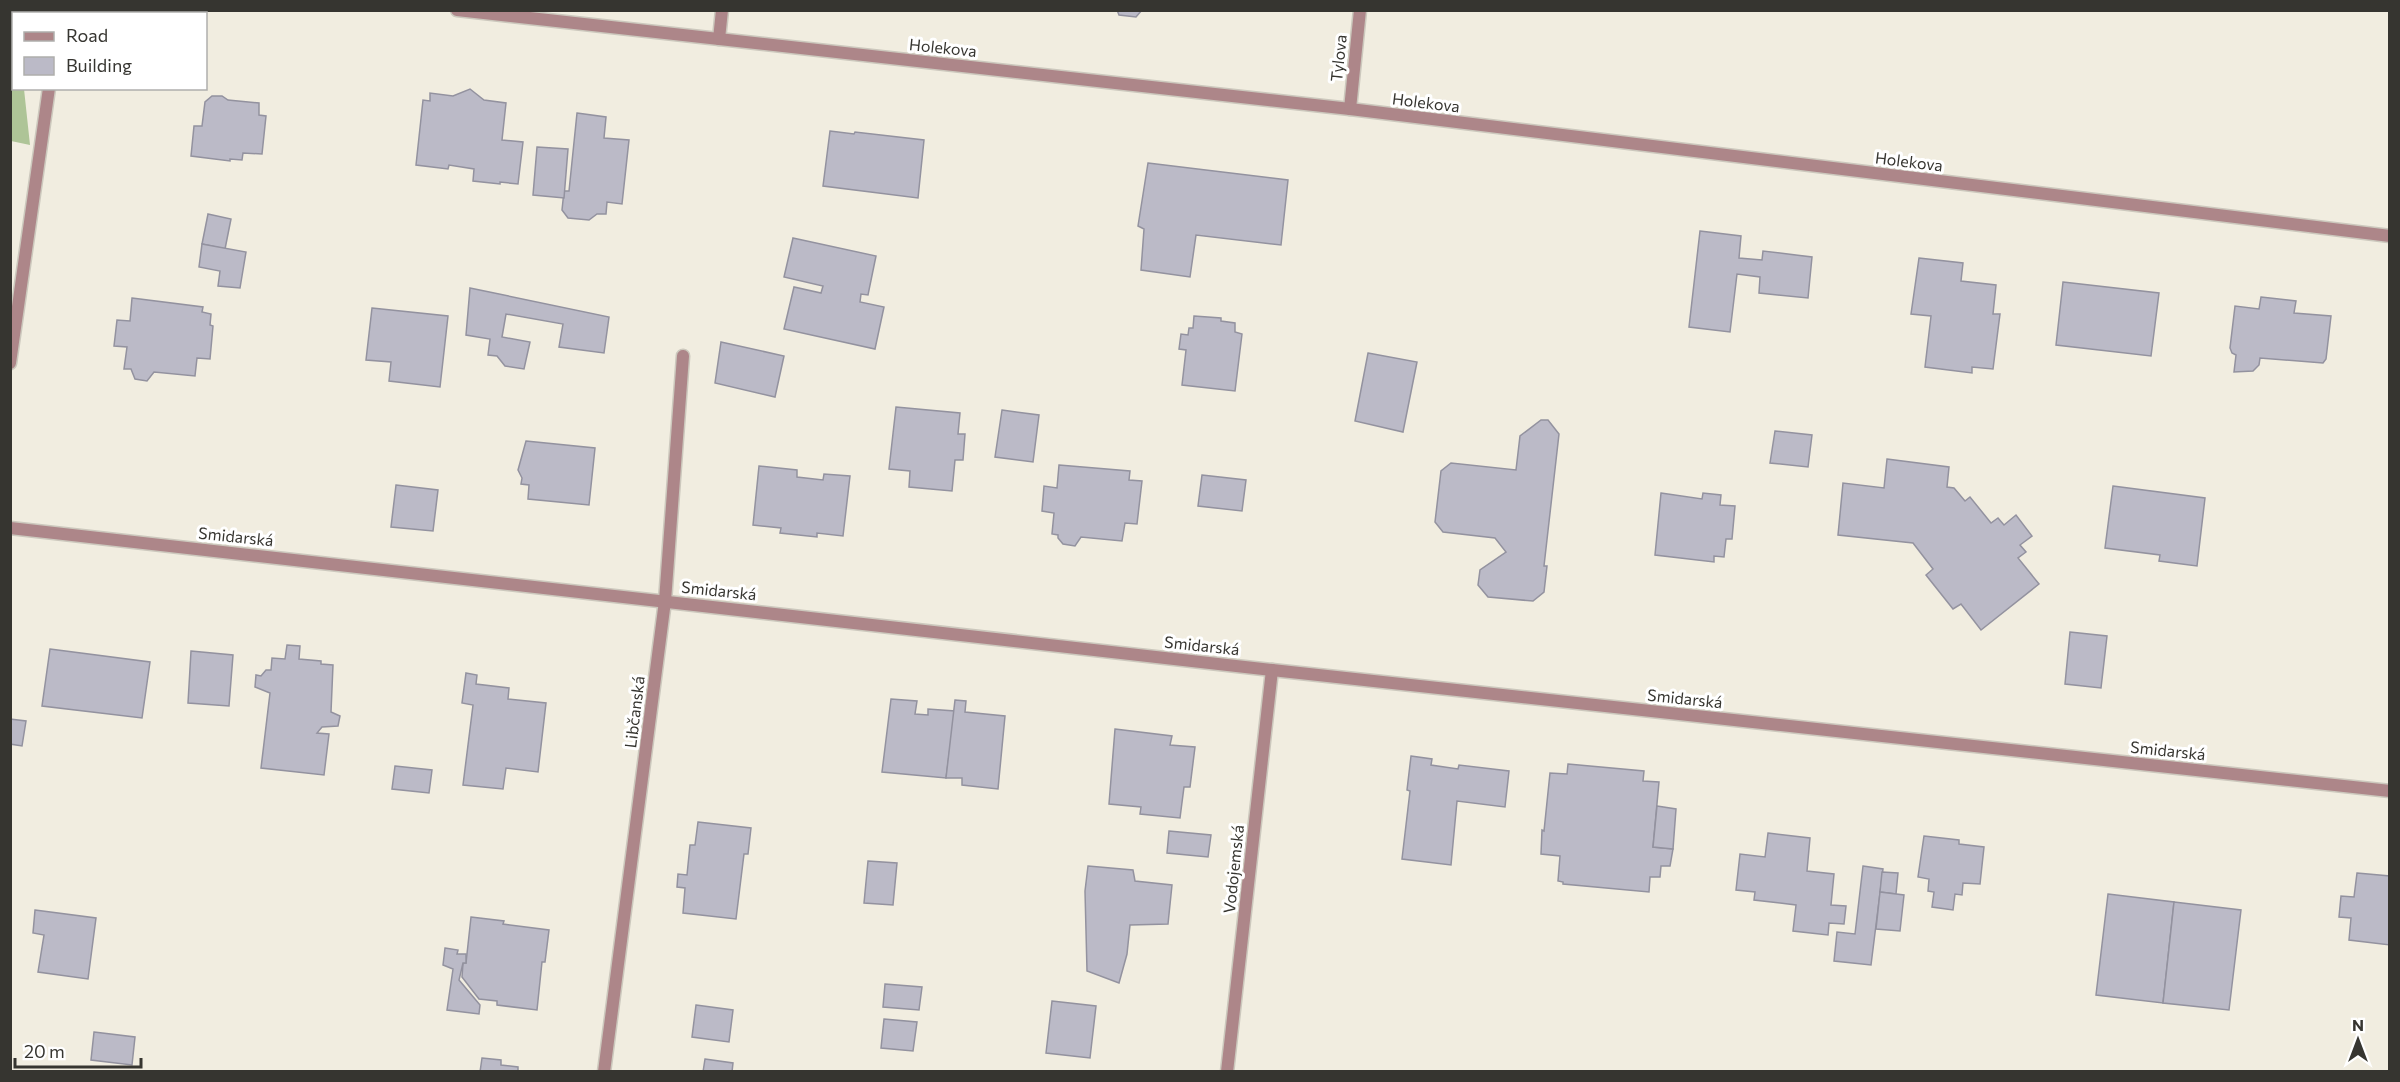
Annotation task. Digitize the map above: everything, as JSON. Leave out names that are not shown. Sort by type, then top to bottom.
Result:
[{"type":"street","name":"Holekova","points":[[458,10],[1350,109],[2390,236]]},
{"type":"street","points":[[718,39],[722,10]]},
{"type":"street","name":"Tylova","points":[[1350,109],[1360,10]]},
{"type":"street","points":[[10,363],[49,90]]},
{"type":"street","name":"Libčanská","points":[[604,1071],[665,601],[683,356]]},
{"type":"street","name":"Smidarská","points":[[10,528],[1272,670],[2390,791]]},
{"type":"street","name":"Vodojemská","points":[[1227,1071],[1272,670]]},
{"type":"green space","points":[[10,56],[12,58],[12,90],[24,90],[30,145],[11,141]]},
{"type":"building","points":[[1117,10],[1142,10],[1136,17],[1119,15]]},
{"type":"building","points":[[470,89],[484,100],[506,103],[502,140],[523,142],[518,184],[473,181],[474,169],[449,165],[448,169],[416,165],[423,100],[430,101],[430,93],[453,96]]},
{"type":"building","points":[[212,96],[259,103],[259,115],[266,116],[262,154],[243,153],[242,160],[230,159],[230,161],[191,156],[194,126],[202,126],[205,102]]},
{"type":"building","points":[[577,113],[606,117],[604,138],[629,140],[622,204],[607,202],[606,214],[597,214],[589,220],[568,218],[562,210],[564,191],[569,191]]},
{"type":"building","points":[[830,131],[924,140],[918,198],[823,186]]},
{"type":"building","points":[[537,147],[568,149],[564,198],[533,195]]},
{"type":"building","points":[[1148,163],[1288,180],[1281,245],[1196,235],[1190,277],[1141,270],[1144,229],[1138,226]]},
{"type":"building","points":[[208,214],[231,219],[225,249],[202,244]]},
{"type":"building","points":[[1700,231],[1741,236],[1739,258],[1762,260],[1763,251],[1812,257],[1808,298],[1759,293],[1760,277],[1737,274],[1730,332],[1689,327]]},
{"type":"building","points":[[793,238],[876,256],[868,295],[861,294],[860,302],[884,307],[875,349],[784,329],[794,287],[821,293],[823,286],[784,277]]},
{"type":"building","points":[[202,244],[246,252],[240,288],[218,286],[220,271],[199,267]]},
{"type":"building","points":[[1919,258],[1963,263],[1961,281],[1996,285],[1993,314],[2000,314],[1993,369],[1972,367],[1972,373],[1925,367],[1931,316],[1911,314]]},
{"type":"building","points":[[2063,282],[2159,293],[2151,356],[2056,345]]},
{"type":"building","points":[[470,288],[609,317],[604,353],[559,347],[563,324],[506,314],[502,337],[530,342],[524,369],[505,366],[497,356],[488,355],[490,339],[466,335]]},
{"type":"building","points":[[2261,297],[2296,301],[2294,313],[2331,316],[2326,359],[2323,363],[2260,358],[2259,365],[2253,371],[2234,372],[2236,355],[2230,348],[2235,306],[2259,309]]},
{"type":"building","points":[[132,298],[203,307],[202,312],[211,314],[210,325],[213,326],[210,359],[197,358],[195,376],[154,372],[147,381],[135,379],[131,369],[124,369],[127,347],[114,346],[117,320],[130,321]]},
{"type":"building","points":[[372,308],[448,316],[440,387],[389,381],[391,362],[366,360]]},
{"type":"building","points":[[1194,316],[1221,318],[1221,321],[1235,323],[1235,332],[1242,334],[1235,391],[1182,385],[1186,350],[1179,349],[1181,334],[1188,335],[1189,328],[1193,328]]},
{"type":"building","points":[[721,342],[784,356],[775,397],[715,383]]},
{"type":"building","points":[[1368,353],[1417,362],[1403,432],[1355,421]]},
{"type":"building","points":[[896,407],[960,413],[958,434],[965,434],[963,460],[955,460],[952,491],[909,487],[910,471],[889,469]]},
{"type":"building","points":[[1002,410],[1039,415],[1033,462],[995,457]]},
{"type":"building","points":[[1541,420],[1548,420],[1559,434],[1544,566],[1547,566],[1544,592],[1533,601],[1488,597],[1478,585],[1480,570],[1506,552],[1495,538],[1443,532],[1435,522],[1441,471],[1451,463],[1516,470],[1520,436]]},
{"type":"building","points":[[1775,431],[1812,435],[1808,467],[1770,463]]},
{"type":"building","points":[[526,441],[595,448],[589,505],[528,499],[529,485],[521,484],[522,478],[518,470]]},
{"type":"building","points":[[1887,459],[1949,467],[1947,487],[1954,488],[1965,501],[1970,497],[1991,523],[1998,518],[2004,525],[2016,515],[2032,536],[2020,545],[2026,552],[2018,558],[2039,584],[1981,630],[1961,604],[1953,609],[1926,575],[1933,569],[1913,543],[1838,535],[1843,483],[1884,488]]},
{"type":"building","points":[[1059,465],[1130,471],[1129,480],[1142,481],[1137,524],[1125,523],[1122,541],[1081,537],[1075,546],[1063,544],[1058,535],[1052,534],[1054,513],[1042,511],[1044,486],[1057,488]]},
{"type":"building","points":[[759,466],[797,470],[797,477],[823,480],[824,474],[850,476],[843,536],[817,533],[817,537],[780,533],[781,528],[753,525]]},
{"type":"building","points":[[1202,475],[1246,480],[1242,511],[1198,506]]},
{"type":"building","points":[[396,485],[438,490],[433,531],[391,527]]},
{"type":"building","points":[[2113,486],[2205,498],[2197,566],[2159,561],[2160,555],[2105,548]]},
{"type":"building","points":[[1661,493],[1702,499],[1703,493],[1721,495],[1720,505],[1735,506],[1732,539],[1726,539],[1724,557],[1714,556],[1714,562],[1655,555]]},
{"type":"building","points":[[2070,632],[2107,636],[2101,688],[2065,684]]},
{"type":"building","points":[[287,645],[300,646],[299,659],[321,661],[321,664],[333,665],[331,712],[340,716],[338,726],[322,727],[317,733],[329,734],[324,775],[261,768],[270,693],[255,687],[256,675],[261,676],[266,670],[271,670],[272,658],[285,659]]},
{"type":"building","points":[[50,649],[150,662],[142,718],[42,706]]},
{"type":"building","points":[[191,651],[233,655],[229,706],[188,703]]},
{"type":"building","points":[[466,673],[477,675],[476,684],[509,688],[508,699],[546,703],[538,772],[506,768],[503,789],[463,785],[473,705],[462,703]]},
{"type":"building","points":[[891,699],[917,701],[915,714],[928,715],[928,709],[955,711],[946,778],[882,772]]},
{"type":"building","points":[[955,700],[966,701],[965,712],[1005,716],[998,789],[962,785],[962,778],[946,778]]},
{"type":"building","points":[[10,719],[26,721],[22,746],[10,744]]},
{"type":"building","points":[[1115,729],[1172,736],[1170,745],[1195,747],[1190,787],[1184,787],[1180,818],[1140,814],[1141,807],[1109,804]]},
{"type":"building","points":[[1411,756],[1432,759],[1431,765],[1458,769],[1459,765],[1509,771],[1505,807],[1457,801],[1451,865],[1402,859],[1410,791],[1407,790]]},
{"type":"building","points":[[1568,764],[1644,771],[1643,781],[1659,782],[1653,847],[1673,849],[1670,866],[1661,866],[1660,877],[1650,877],[1649,892],[1563,884],[1558,881],[1560,856],[1541,854],[1542,830],[1544,831],[1550,773],[1567,774]]},
{"type":"building","points":[[395,766],[432,770],[429,793],[392,789]]},
{"type":"building","points":[[1657,806],[1676,809],[1673,849],[1653,847]]},
{"type":"building","points":[[698,822],[751,828],[748,854],[744,854],[736,919],[683,913],[685,888],[677,887],[678,874],[687,875],[690,845],[695,845]]},
{"type":"building","points":[[1169,831],[1211,835],[1208,857],[1167,853]]},
{"type":"building","points":[[1768,833],[1810,838],[1807,871],[1834,874],[1831,905],[1846,906],[1844,924],[1829,923],[1828,935],[1793,931],[1796,905],[1754,900],[1755,892],[1736,890],[1740,854],[1765,857]]},
{"type":"building","points":[[1924,836],[1959,840],[1959,844],[1984,847],[1980,884],[1963,883],[1962,895],[1955,894],[1953,910],[1932,907],[1934,892],[1928,891],[1929,879],[1918,877]]},
{"type":"building","points":[[868,861],[897,863],[893,905],[864,903]]},
{"type":"building","points":[[1088,866],[1133,870],[1135,881],[1172,885],[1168,924],[1130,925],[1127,954],[1119,983],[1087,971],[1085,891]]},
{"type":"building","points":[[1863,866],[1883,869],[1871,965],[1834,961],[1837,932],[1855,934]]},
{"type":"building","points":[[1882,872],[1898,873],[1896,894],[1880,892]]},
{"type":"building","points":[[2357,873],[2390,876],[2390,945],[2349,940],[2351,918],[2339,917],[2341,896],[2354,897]]},
{"type":"building","points":[[1880,892],[1904,895],[1900,931],[1876,929]]},
{"type":"building","points":[[2108,894],[2174,902],[2163,1003],[2096,995]]},
{"type":"building","points":[[2174,902],[2241,910],[2229,1010],[2163,1003]]},
{"type":"building","points":[[35,910],[96,918],[88,979],[38,972],[44,935],[33,933]]},
{"type":"building","points":[[471,917],[549,930],[545,962],[542,962],[537,1010],[497,1005],[497,1001],[479,999],[462,977],[463,963],[466,963]]},
{"type":"building","points":[[445,948],[458,950],[457,954],[466,954],[466,963],[463,963],[459,980],[480,1005],[479,1014],[447,1010],[453,969],[443,965]]},
{"type":"building","points":[[885,984],[922,987],[919,1010],[883,1007]]},
{"type":"building","points":[[1052,1001],[1096,1006],[1090,1058],[1046,1053]]},
{"type":"building","points":[[696,1005],[733,1010],[729,1042],[692,1037]]},
{"type":"building","points":[[884,1019],[917,1022],[913,1051],[881,1048]]},
{"type":"building","points":[[94,1032],[135,1037],[132,1065],[91,1060]]},
{"type":"building","points":[[482,1058],[501,1060],[501,1065],[518,1067],[518,1072],[480,1072]]},
{"type":"building","points":[[705,1059],[733,1063],[732,1072],[703,1072]]}]
